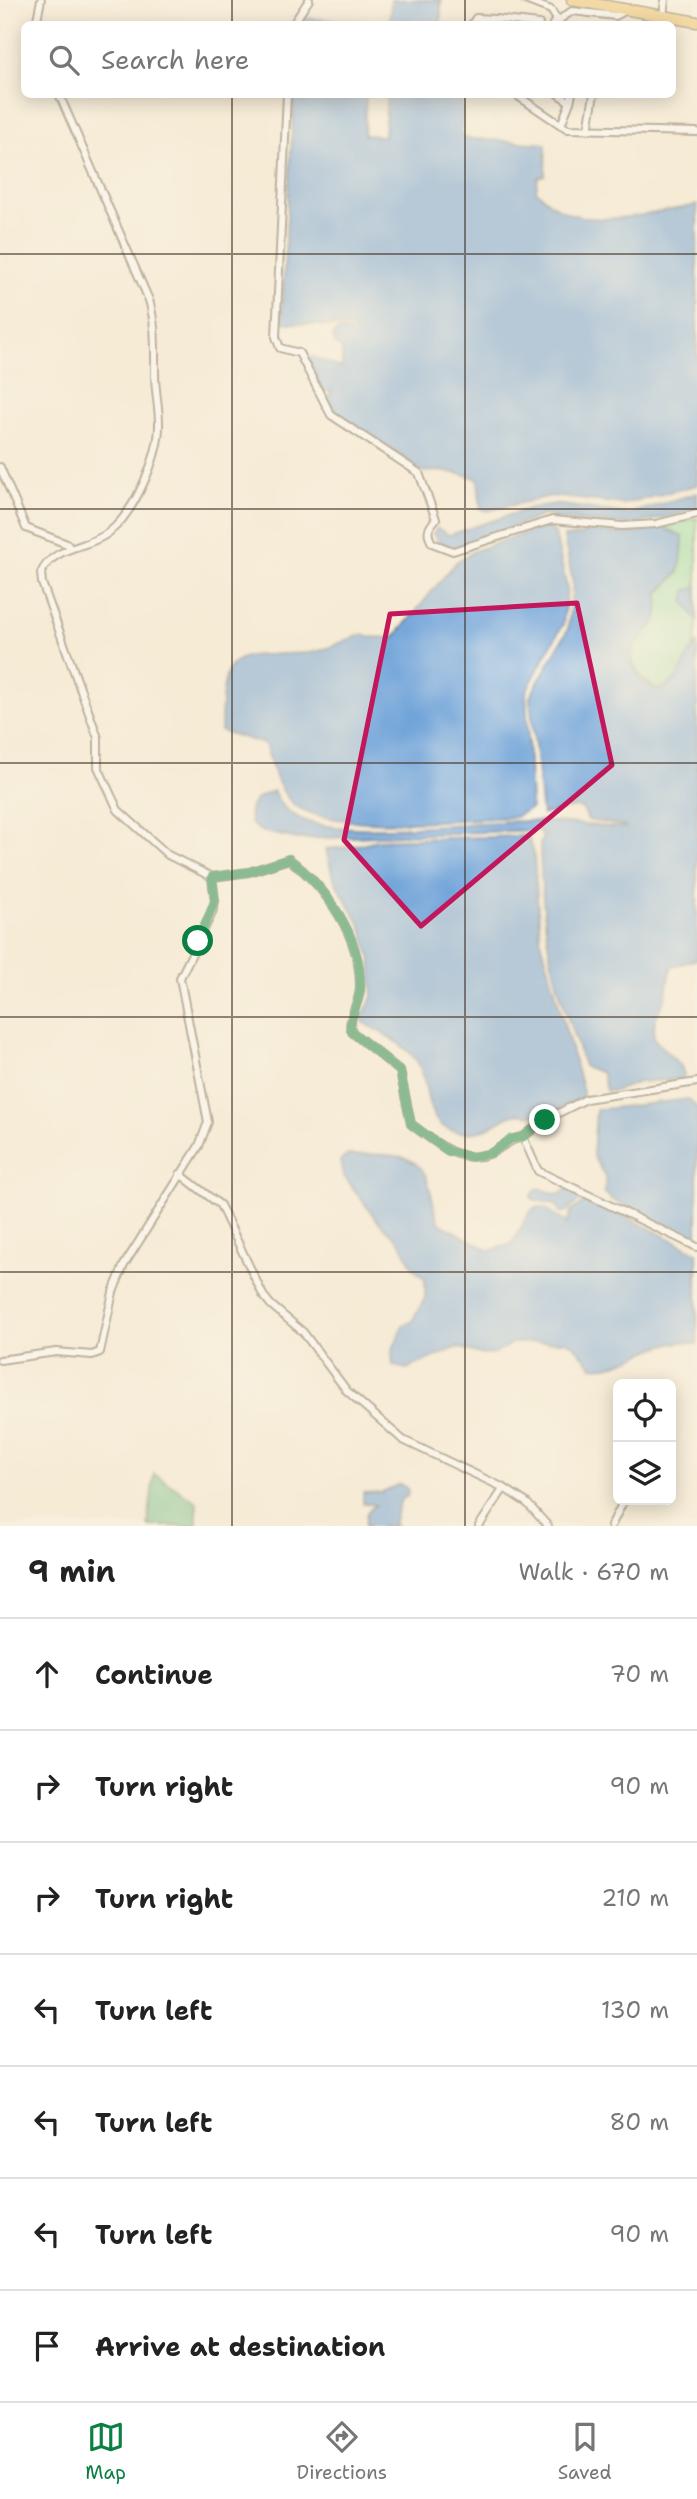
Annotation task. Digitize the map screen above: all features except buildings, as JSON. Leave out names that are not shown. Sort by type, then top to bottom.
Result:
[{"type":"main road","points":[[572,0],[697,22]]},
{"type":"street","points":[[37,21],[41,0]]},
{"type":"street","points":[[295,21],[309,0]]},
{"type":"street","points":[[525,0],[551,10],[556,21]]},
{"type":"street","points":[[663,16],[665,0]]},
{"type":"street","points":[[560,21],[572,12],[615,16],[626,10]]},
{"type":"street","points":[[474,21],[476,18],[491,21]]},
{"type":"street","points":[[61,98],[149,300],[155,331],[159,422],[157,444],[147,474],[117,526],[105,536],[70,548],[52,558],[41,573],[98,738],[98,767],[118,810],[169,855],[212,877],[249,872],[289,859],[313,877],[349,933],[355,949],[360,986],[350,1023],[352,1032],[400,1071],[411,1124],[448,1151],[471,1157],[491,1153],[511,1139],[523,1137],[545,1120],[586,1098],[697,1082]]},
{"type":"street","points":[[287,98],[276,337],[280,348],[299,353],[331,415],[419,473],[436,519],[428,527],[427,535],[432,543],[453,551],[552,520],[622,526],[656,524],[697,514]]},
{"type":"street","points":[[521,98],[568,130],[697,132]]},
{"type":"street","points":[[561,125],[571,98]]},
{"type":"street","points":[[588,130],[593,98]]},
{"type":"street","points":[[0,467],[26,528],[68,544],[70,548]]},
{"type":"street","points":[[0,1360],[56,1352],[92,1355],[100,1352],[113,1292],[124,1265],[199,1146],[208,1122],[180,978],[212,913],[215,901],[212,877]]},
{"type":"street","points":[[523,1137],[538,1171],[697,1247]]},
{"type":"street","points":[[180,1174],[220,1205],[263,1295],[303,1332],[347,1391],[403,1440],[504,1488],[527,1503],[548,1526]]},
{"type":"street","points":[[479,1526],[504,1488]]},
{"type":"street","points":[[611,1526],[622,1505]]},
{"type":"highlighted area","points":[[577,603],[612,765],[421,926],[344,840],[390,614]]},
{"type":"green space","points":[[697,518],[697,588],[687,590],[692,613],[697,619],[695,640],[683,671],[667,686],[657,690],[638,673],[632,660],[632,652],[640,636],[656,620],[659,593],[679,573],[683,537],[662,527]]},
{"type":"green space","points":[[154,1474],[197,1502],[197,1526],[148,1526]]},
{"type":"water","points":[[391,0],[441,0],[441,21],[390,21]]},
{"type":"water","points":[[300,18],[352,21],[300,21]]},
{"type":"water","points":[[294,98],[366,98],[364,135],[384,136],[387,98],[462,98],[462,138],[546,144],[545,175],[538,177],[536,191],[558,208],[589,218],[607,219],[697,205],[697,485],[624,504],[551,496],[487,511],[481,509],[478,479],[452,472],[424,472],[335,413],[328,399],[332,390],[324,392],[309,359],[313,357],[342,368],[342,350],[335,343],[333,335],[338,330],[354,332],[354,328],[281,322]]},
{"type":"water","points":[[697,493],[697,510],[631,525],[563,520],[544,515],[453,550],[440,543],[433,534],[437,528],[449,535],[531,508],[555,504],[628,514]]},
{"type":"water","points":[[542,527],[550,528],[555,534],[567,588],[563,624],[526,692],[531,808],[515,817],[402,822],[340,820],[315,815],[296,806],[285,794],[276,778],[265,744],[221,731],[224,683],[236,661],[262,655],[315,652],[365,634],[368,637],[394,638],[456,562],[474,551]]},
{"type":"water","points":[[662,527],[683,537],[680,568],[659,592],[657,620],[634,645],[631,660],[641,680],[657,690],[673,682],[697,644],[697,959],[672,967],[666,997],[654,1027],[654,1039],[681,1066],[684,1075],[682,1079],[639,1082],[615,1091],[606,1091],[602,1073],[584,1066],[553,968],[543,900],[540,843],[543,838],[538,830],[297,839],[261,831],[251,824],[250,811],[257,798],[274,791],[289,812],[303,820],[346,828],[537,821],[626,828],[588,820],[583,809],[575,807],[542,815],[530,697],[568,629],[573,584],[564,537],[582,535],[585,531],[628,534]]},
{"type":"water","points":[[697,588],[697,619],[684,601],[686,590]]},
{"type":"water","points":[[528,836],[534,856],[540,937],[583,1092],[581,1099],[550,1112],[536,1115],[517,1113],[481,1131],[456,1132],[443,1126],[435,1117],[420,1067],[413,1056],[396,1042],[364,1023],[362,1017],[373,996],[371,959],[361,926],[333,877],[326,849],[378,840]]},
{"type":"water","points":[[689,1099],[697,1108],[697,1240],[612,1200],[604,1192],[606,1178],[593,1156],[596,1110]]},
{"type":"water","points":[[385,1154],[416,1164],[429,1185],[439,1223],[490,1251],[511,1244],[533,1209],[546,1209],[567,1224],[571,1211],[587,1201],[595,1201],[697,1252],[697,1344],[683,1342],[657,1347],[605,1366],[592,1366],[574,1345],[565,1341],[512,1343],[496,1353],[482,1355],[458,1347],[407,1369],[393,1366],[392,1352],[403,1325],[412,1322],[425,1298],[425,1279],[413,1268],[401,1243],[377,1220],[344,1176],[340,1161],[348,1155]]},
{"type":"water","points":[[538,1188],[559,1195],[567,1188],[582,1198],[565,1212],[560,1212],[556,1204],[532,1199],[531,1196]]},
{"type":"water","points":[[400,1484],[408,1489],[407,1496],[401,1499],[393,1523],[396,1526],[365,1526],[367,1512],[376,1505],[363,1503],[363,1493],[382,1492]]},
{"type":"route","points":[[198,941],[215,901],[212,877],[249,872],[289,859],[313,877],[349,933],[355,949],[360,986],[360,996],[350,1027],[352,1032],[400,1071],[411,1124],[448,1151],[471,1157],[491,1153],[511,1139],[523,1137],[545,1120]]}]
